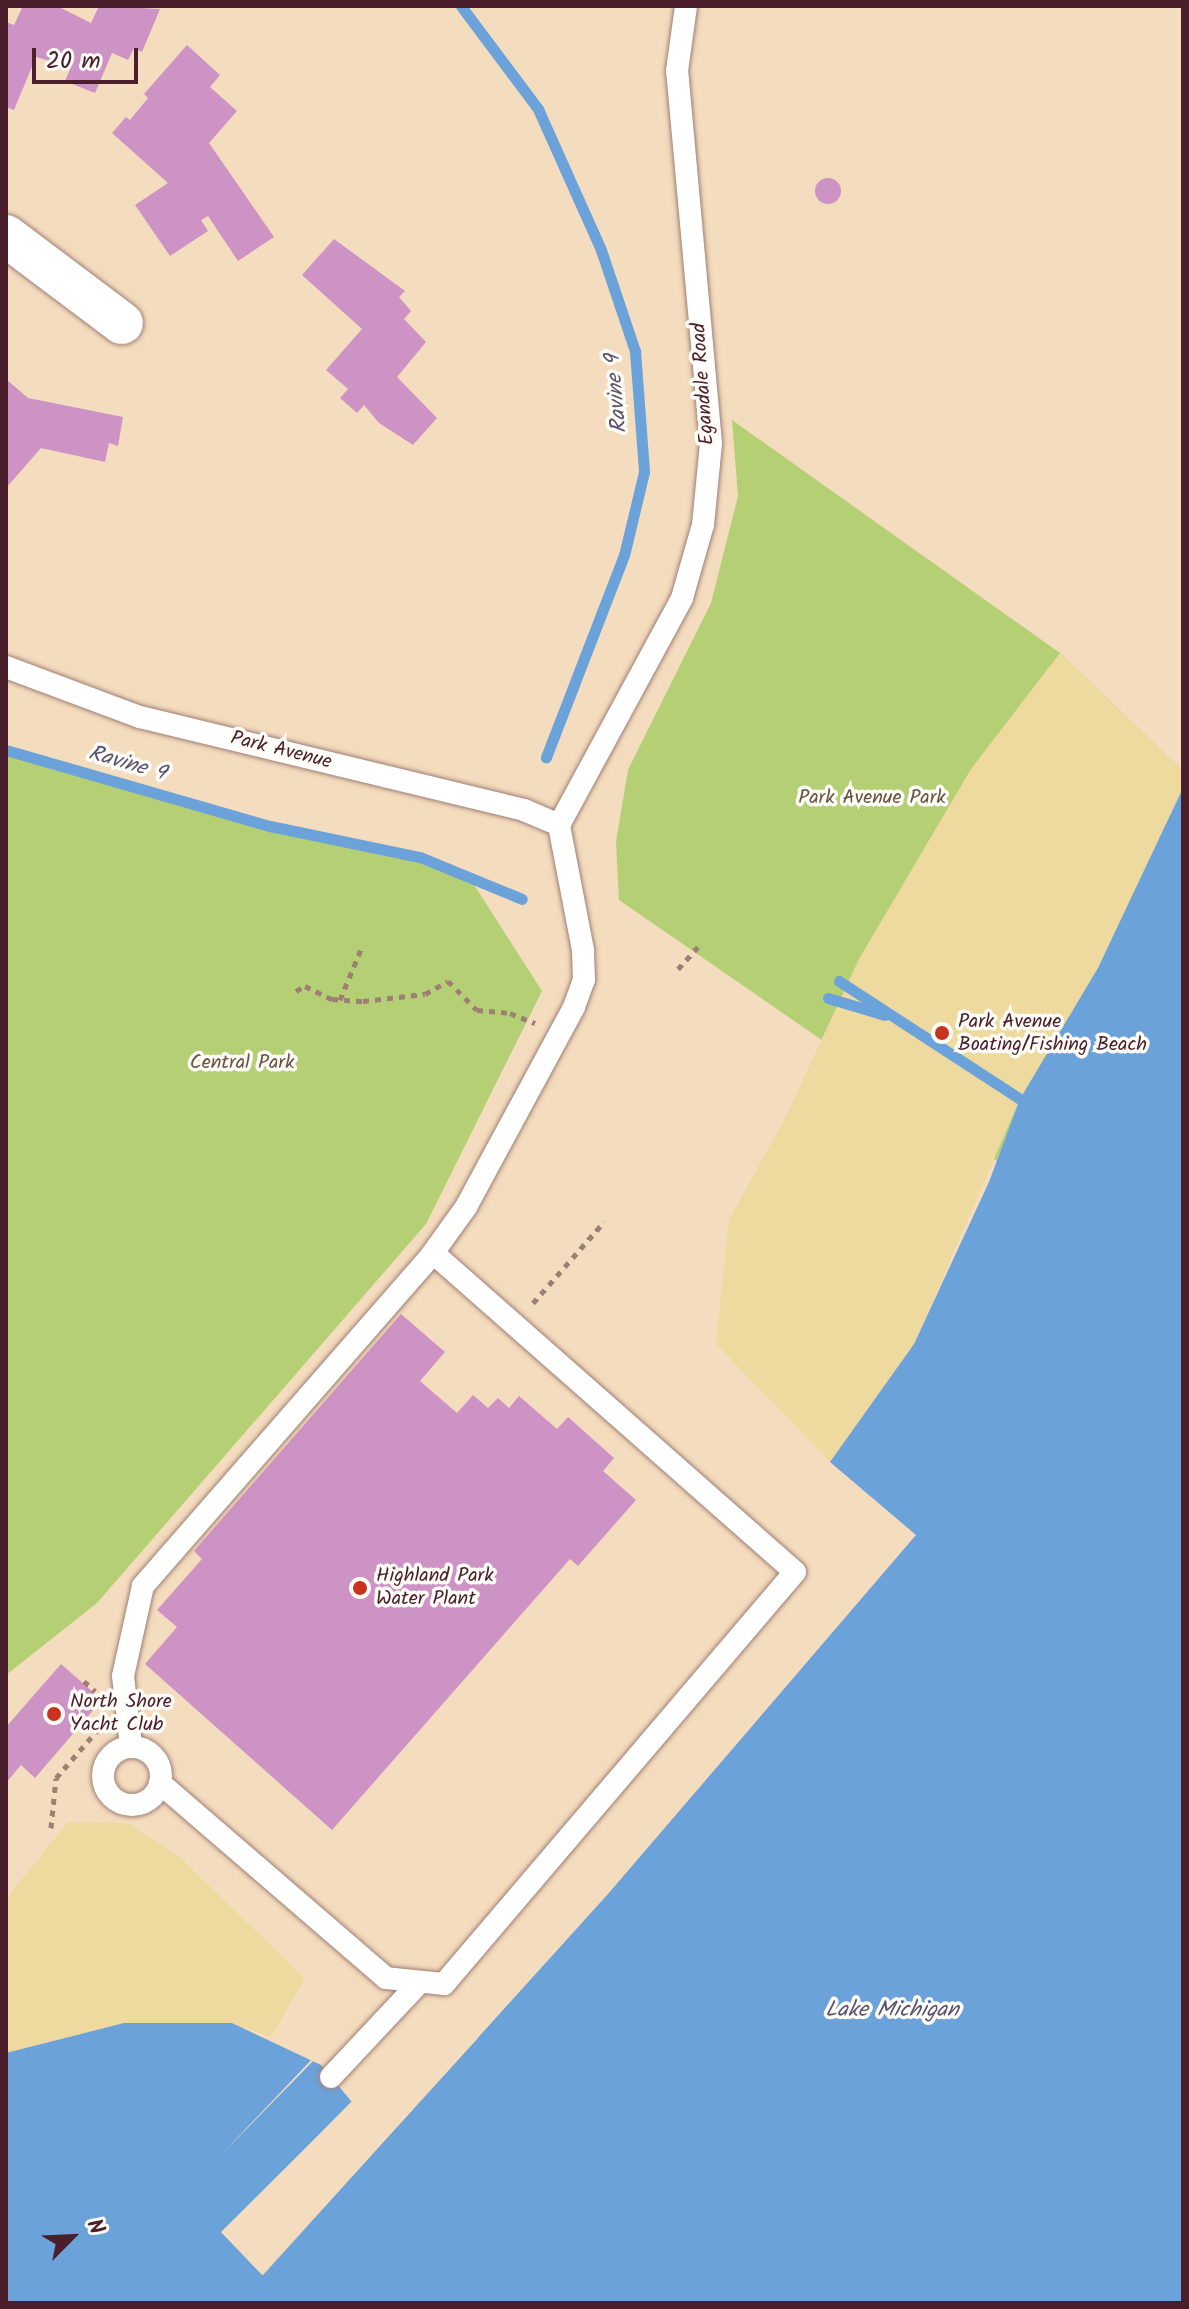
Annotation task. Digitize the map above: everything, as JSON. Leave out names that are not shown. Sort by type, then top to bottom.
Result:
[{"type":"street","points":[[6,236],[122,323]]},
{"type":"lane","name":"Egandale Road","points":[[559,825],[682,598],[703,525],[711,443],[677,71],[686,6]]},
{"type":"lane","name":"Park Avenue","points":[[6,667],[140,717],[524,810],[559,825]]},
{"type":"lane","points":[[131,1746],[123,1676],[143,1586],[433,1253],[466,1207],[544,1067],[584,980],[583,950],[559,825]]},
{"type":"lane","points":[[160,1783],[140,1804],[112,1797],[103,1768],[114,1752],[131,1746],[155,1757],[160,1783],[386,1978],[418,1984],[444,1984],[795,1572],[433,1253]]},
{"type":"lane","points":[[331,2077],[418,1984]]},
{"type":"path","points":[[678,969],[698,947]]},
{"type":"path","points":[[340,1000],[361,949]]},
{"type":"path","points":[[296,991],[305,986],[340,1000],[425,994],[448,981],[477,1010],[510,1013],[542,1026]]},
{"type":"path","points":[[514,1325],[604,1222]]},
{"type":"path","points":[[84,1681],[102,1697]]},
{"type":"path","points":[[51,1828],[56,1778],[112,1713]]},
{"type":"green space","name":"Park Avenue Park","points":[[732,420],[1060,653],[1183,771],[1183,787],[1098,968],[1020,1099],[997,1161],[619,900],[616,842],[628,770],[711,603],[738,496]]},
{"type":"green space","name":"Central Park","points":[[6,750],[270,826],[420,857],[469,877],[542,991],[426,1224],[97,1603],[6,1675]]},
{"type":"sand","name":"Park Avenue Boating/Fishing Beach","points":[[1060,653],[1183,771],[1183,787],[1098,968],[1020,1099],[914,1344],[830,1462],[716,1344],[729,1220],[786,1116],[859,959],[971,769]]},
{"type":"sand","points":[[68,1822],[127,1823],[177,1855],[305,1978],[271,2037],[232,2023],[124,2023],[6,2053],[6,1899]]},
{"type":"water","name":"Lake Michigan","points":[[1183,788],[1183,2303],[6,2303],[6,2053],[124,2023],[232,2023],[321,2065],[352,2102],[221,2232],[263,2275],[608,1894],[916,1535],[830,1462],[914,1344],[989,1182],[1020,1099],[1098,968]]},
{"type":"pier","points":[[475,2035],[478,2038],[262,2275],[222,2233],[354,2099],[355,2104],[226,2232],[262,2270]]},
{"type":"pier","points":[[314,2057],[316,2058],[220,2156]]},
{"type":"building","points":[[23,6],[57,6],[91,23],[99,6],[160,9],[142,52],[134,48],[128,60],[112,53],[95,93],[65,81],[71,67],[36,57],[14,110],[6,107],[6,22],[14,25]]},
{"type":"building","points":[[187,45],[220,75],[210,87],[237,111],[209,143],[274,237],[238,261],[208,216],[201,220],[208,231],[170,256],[135,205],[168,183],[112,133],[126,117],[130,120],[148,98],[144,94]]},
{"type":"building","points":[[828,178],[837,182],[841,191],[837,200],[828,204],[819,200],[815,191],[819,182]]},
{"type":"building","points":[[334,239],[405,291],[399,297],[411,311],[404,319],[426,342],[397,377],[437,418],[413,445],[379,423],[364,405],[357,413],[340,398],[348,389],[326,370],[362,329],[302,275]]},
{"type":"building","points":[[6,379],[28,398],[123,417],[118,446],[109,443],[105,462],[41,448],[6,488]]},
{"type":"building","name":"Highland Park Water Plant","points":[[401,1314],[445,1352],[420,1381],[457,1413],[473,1395],[488,1408],[498,1398],[509,1408],[519,1396],[557,1429],[568,1417],[614,1458],[603,1471],[636,1500],[578,1566],[570,1559],[332,1830],[145,1664],[177,1627],[157,1610],[202,1559],[194,1551]]},
{"type":"building","name":"North Shore Yacht Club","points":[[61,1664],[102,1700],[35,1778],[21,1765],[6,1783],[6,1727]]},
{"type":"waterway","name":"Ravine 9","points":[[461,6],[538,109],[601,250],[635,351],[644,472],[624,555],[546,757]]},
{"type":"waterway","name":"Ravine 9","points":[[6,750],[270,826],[420,857],[522,899]]},
{"type":"waterway","name":"Ravine 9","points":[[839,981],[1020,1099]]},
{"type":"waterway","points":[[828,998],[885,1015]]},
{"type":"place","name":"Park Avenue Boating/Fishing Beach","points":[[942,1033]]},
{"type":"place","name":"Highland Park Water Plant","points":[[360,1588]]},
{"type":"place","name":"North Shore Yacht Club","points":[[54,1714]]}]
